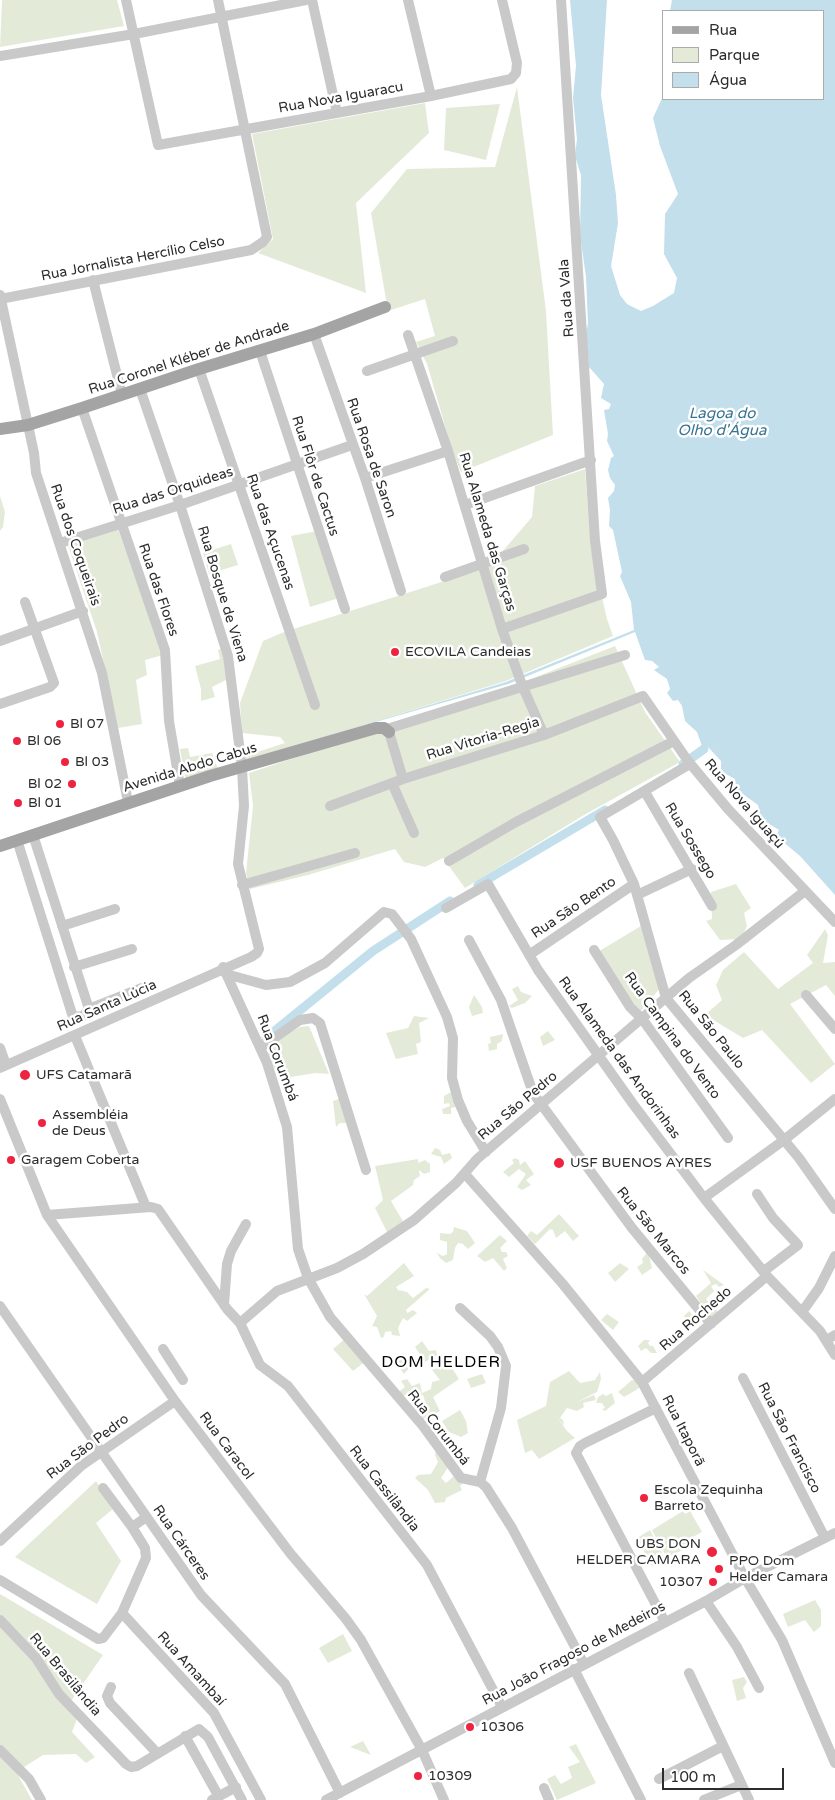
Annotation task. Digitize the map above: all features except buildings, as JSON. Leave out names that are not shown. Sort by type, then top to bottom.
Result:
[{"type":"main road","name":"Rua Coronel Kléber de Andrade","points":[[0,429],[28,425],[199,369],[260,352],[385,307]]},
{"type":"main road","name":"Avenida Abdo Cabus","points":[[0,846],[180,786],[376,728],[388,730]]},
{"type":"street","points":[[126,0],[134,34]]},
{"type":"street","points":[[218,0],[246,128]]},
{"type":"street","points":[[0,56],[134,34],[306,0]]},
{"type":"street","points":[[312,0],[337,113]]},
{"type":"street","points":[[408,0],[431,96]]},
{"type":"street","name":"Rua Nova Iguaracu","points":[[134,34],[158,145],[431,96],[511,79],[516,74],[518,63],[502,0]]},
{"type":"street","name":"Rua da Vala","points":[[502,630],[602,594],[595,541],[561,0]]},
{"type":"street","name":"Rua Jornalista Hercílio Celso","points":[[0,297],[251,250],[263,242],[267,237],[246,128]]},
{"type":"street","points":[[93,280],[122,395]]},
{"type":"street","name":"Rua dos Coqueirais","points":[[0,297],[28,425],[36,473],[83,611],[107,689],[128,802]]},
{"type":"street","name":"Rua Rosa de Saron","points":[[314,334],[352,445],[366,478],[401,592]]},
{"type":"street","name":"Rua Alameda das Garças","points":[[408,335],[448,451],[502,630],[521,683],[544,735]]},
{"type":"street","points":[[367,370],[453,341]]},
{"type":"street","name":"Rua Flôr de Cactus","points":[[260,352],[345,609]]},
{"type":"street","name":"Rua das Açucenas","points":[[199,369],[316,705]]},
{"type":"street","name":"Rua Bosque de Viena","points":[[140,389],[180,505],[228,656],[242,768],[244,819],[238,850],[242,885],[258,939],[259,949],[251,957],[225,971]]},
{"type":"street","name":"Rua das Flores","points":[[82,408],[165,650],[169,721],[180,786]]},
{"type":"street","name":"Rua das Orquideas","points":[[60,543],[180,505],[352,445]]},
{"type":"street","points":[[366,478],[448,451]]},
{"type":"street","points":[[464,505],[591,460]]},
{"type":"street","points":[[445,577],[524,549]]},
{"type":"street","points":[[0,704],[50,687],[54,683],[25,602]]},
{"type":"street","points":[[0,641],[83,611]]},
{"type":"street","points":[[403,779],[388,730],[521,683],[625,655]]},
{"type":"street","name":"Rua Vitoria-Regia","points":[[330,806],[403,779],[544,735],[643,696]]},
{"type":"street","name":"Rua Nova Iguaçú","points":[[643,696],[690,764],[755,840],[835,922]]},
{"type":"street","points":[[449,862],[516,822],[674,741]]},
{"type":"street","points":[[645,792],[690,764]]},
{"type":"street","points":[[392,783],[414,833]]},
{"type":"street","name":"Rua São Paulo","points":[[645,792],[600,818],[614,840],[634,884],[666,998],[784,1140],[835,1209]]},
{"type":"street","name":"Rua Sossego","points":[[645,792],[692,869],[712,906]]},
{"type":"street","points":[[33,835],[89,1010]]},
{"type":"street","points":[[17,840],[72,1014],[78,1018],[88,1013],[89,1010],[142,988]]},
{"type":"street","points":[[242,885],[355,853]]},
{"type":"street","points":[[637,895],[692,869]]},
{"type":"street","name":"Rua Alameda das Andorinhas","points":[[446,908],[488,884],[529,955],[704,1198],[766,1273],[802,1312],[830,1338],[835,1355]]},
{"type":"street","name":"Rua São Bento","points":[[529,955],[634,884]]},
{"type":"street","name":"Rua São Pedro","points":[[240,1323],[277,1291],[337,1268],[414,1220],[465,1174],[486,1152],[643,1020],[666,998],[805,891]]},
{"type":"street","points":[[62,926],[115,908]]},
{"type":"street","points":[[225,971],[266,985],[274,986],[290,982],[325,963],[384,912],[392,914],[405,929],[447,1017],[453,1038],[452,1078],[458,1100],[467,1121],[486,1152]]},
{"type":"street","name":"Rua São Marcos","points":[[468,940],[501,1000],[528,1083],[632,1228],[711,1324]]},
{"type":"street","points":[[74,967],[132,950]]},
{"type":"street","name":"Rua Campina do Vento","points":[[594,950],[630,1007],[643,1020],[728,1138]]},
{"type":"street","name":"Rua Santa Lúcia","points":[[3,1066],[225,971]]},
{"type":"street","name":"Rua Corumbá","points":[[225,971],[260,1048],[287,1127],[298,1249],[308,1278],[330,1317],[423,1426],[461,1478],[480,1482],[496,1501],[584,1664]]},
{"type":"street","points":[[806,995],[835,1028]]},
{"type":"street","points":[[260,1048],[300,1020],[313,1018],[320,1023],[366,1170]]},
{"type":"street","points":[[47,1215],[146,1207],[75,1036]]},
{"type":"street","points":[[0,1048],[3,1066]]},
{"type":"street","name":"Rua Caracol","points":[[0,1099],[47,1215],[175,1401],[290,1553],[346,1618],[361,1640],[422,1750],[444,1800]]},
{"type":"street","points":[[704,1198],[784,1140],[835,1099]]},
{"type":"street","name":"Rua Itaporã","points":[[465,1174],[562,1283],[642,1382],[745,1578],[792,1659],[835,1763]]},
{"type":"street","name":"Rua Rochedo","points":[[642,1382],[711,1324],[798,1245],[773,1218],[756,1194]]},
{"type":"street","name":"Rua Cassilândia","points":[[146,1207],[155,1207],[160,1212],[224,1305],[240,1323],[260,1365],[288,1386],[427,1566],[502,1707]]},
{"type":"street","points":[[224,1305],[227,1264],[231,1251],[246,1224]]},
{"type":"street","points":[[802,1312],[819,1288],[835,1256]]},
{"type":"street","name":"Rua Cárceres","points":[[0,1306],[102,1450],[145,1518],[201,1595],[285,1684],[340,1793]]},
{"type":"street","points":[[460,1308],[498,1346],[506,1366],[495,1433],[480,1482]]},
{"type":"street","points":[[163,1348],[183,1380]]},
{"type":"street","name":"Rua São Francisco","points":[[743,1378],[825,1538]]},
{"type":"street","name":"Rua São Pedro","points":[[0,1541],[64,1479],[102,1450],[175,1401]]},
{"type":"street","points":[[656,1408],[585,1443],[580,1446],[576,1453],[664,1622]]},
{"type":"street","points":[[0,1580],[95,1637],[103,1638],[107,1635],[122,1614],[146,1558],[145,1548],[103,1488]]},
{"type":"street","points":[[132,1527],[145,1518]]},
{"type":"street","name":"Rua João Fragoso de Medeiros","points":[[326,1800],[706,1601],[745,1578],[835,1533]]},
{"type":"street","points":[[706,1601],[737,1647],[759,1688]]},
{"type":"street","name":"Rua Amambaí","points":[[122,1614],[214,1713],[261,1800]]},
{"type":"street","name":"Rua Brasilândia","points":[[0,1620],[36,1658],[60,1694],[131,1767],[137,1766],[157,1753]]},
{"type":"street","points":[[574,1669],[641,1800]]},
{"type":"street","points":[[689,1673],[748,1800]]},
{"type":"street","points":[[111,1688],[107,1696],[110,1702],[157,1753],[199,1729],[204,1731],[242,1800]]},
{"type":"street","points":[[185,1736],[215,1798],[236,1787]]},
{"type":"street","points":[[659,1779],[723,1746]]},
{"type":"street","points":[[0,1750],[30,1779],[41,1800]]},
{"type":"street","points":[[704,1800],[740,1785]]},
{"type":"street","points":[[544,1788],[549,1800]]},
{"type":"green space","points":[[2,0],[117,0],[124,26],[0,47]]},
{"type":"green space","points":[[517,87],[546,311],[553,435],[461,472],[453,453],[427,364],[416,342],[435,336],[425,299],[388,311],[371,213],[407,169],[495,167]]},
{"type":"green space","points":[[425,103],[429,133],[356,203],[366,293],[258,253],[273,239],[252,134]]},
{"type":"green space","points":[[500,104],[486,160],[444,150],[446,108]]},
{"type":"green space","points":[[585,469],[591,549],[607,619],[613,636],[506,681],[247,761],[245,756],[285,743],[280,737],[242,733],[240,703],[263,641],[284,632],[489,567],[532,517],[535,486]]},
{"type":"green space","points":[[0,496],[5,512],[3,527],[0,531]]},
{"type":"green space","points":[[118,529],[163,655],[145,660],[147,675],[136,680],[142,724],[118,728],[97,632],[68,545]]},
{"type":"green space","points":[[317,531],[339,598],[310,607],[291,536]]},
{"type":"green space","points":[[231,544],[238,565],[209,574],[203,553]]},
{"type":"green space","points":[[615,646],[645,712],[680,762],[584,815],[465,888],[443,858],[425,867],[404,862],[395,849],[308,875],[250,889],[246,873],[253,806],[249,773],[526,681]]},
{"type":"green space","points":[[224,647],[230,678],[212,687],[215,697],[201,701],[201,689],[195,666],[220,659],[218,650]]},
{"type":"green space","points":[[188,748],[190,757],[212,753],[219,772],[186,782],[180,749]]},
{"type":"green space","points":[[736,884],[751,908],[744,913],[747,926],[741,939],[720,940],[706,921],[712,919],[711,892]]},
{"type":"green space","points":[[646,923],[661,987],[640,1012],[596,953]]},
{"type":"green space","points":[[825,929],[828,935],[823,963],[835,962],[835,996],[826,985],[790,1004],[835,1064],[811,1083],[762,1030],[743,1038],[705,1015],[722,1000],[716,985],[723,970],[744,952],[778,989],[813,963],[807,955]]},
{"type":"green space","points":[[518,986],[521,992],[532,996],[525,1003],[512,1008],[509,1006],[518,1000],[512,989]]},
{"type":"green space","points":[[474,995],[482,1007],[483,1013],[472,1016],[469,1007]]},
{"type":"green space","points":[[414,1016],[429,1018],[419,1023],[421,1042],[416,1044],[418,1054],[396,1059],[386,1033],[408,1028]]},
{"type":"green space","points":[[309,1026],[329,1074],[315,1073],[291,1077],[291,1084],[283,1085],[267,1054],[271,1043],[300,1027]]},
{"type":"green space","points":[[548,1031],[555,1040],[543,1046],[540,1037]]},
{"type":"green space","points":[[503,1034],[502,1041],[497,1044],[497,1049],[489,1051],[490,1037]]},
{"type":"green space","points":[[449,1093],[455,1093],[459,1106],[451,1108],[451,1114],[443,1114],[442,1109],[450,1106],[449,1103],[444,1104],[444,1096]]},
{"type":"green space","points":[[342,1098],[348,1123],[340,1123],[336,1127],[333,1101]]},
{"type":"green space","points":[[435,1148],[440,1150],[442,1155],[450,1153],[452,1158],[444,1164],[441,1157],[431,1154]]},
{"type":"green space","points":[[515,1158],[519,1160],[520,1165],[525,1161],[534,1174],[526,1180],[531,1185],[522,1190],[517,1187],[526,1174],[519,1169],[509,1177],[503,1172],[514,1163],[512,1160]]},
{"type":"green space","points":[[418,1159],[418,1163],[425,1160],[430,1164],[430,1172],[424,1174],[419,1170],[420,1176],[414,1180],[413,1185],[391,1201],[404,1223],[388,1234],[375,1208],[383,1200],[375,1166]]},
{"type":"green space","points":[[559,1214],[579,1236],[573,1241],[565,1231],[556,1238],[553,1230],[550,1229],[535,1244],[527,1236],[531,1231],[537,1235]]},
{"type":"green space","points":[[454,1227],[467,1231],[475,1243],[468,1249],[463,1244],[458,1243],[453,1260],[446,1263],[437,1253],[443,1256],[447,1254],[447,1242],[440,1240],[440,1233],[450,1234],[453,1232]]},
{"type":"green space","points":[[500,1235],[507,1241],[500,1248],[508,1256],[503,1259],[507,1268],[504,1271],[493,1258],[485,1262],[477,1256]]},
{"type":"green space","points":[[648,1251],[652,1268],[642,1275],[637,1267],[643,1263],[642,1259]]},
{"type":"green space","points":[[404,1263],[414,1276],[396,1287],[398,1290],[407,1292],[413,1298],[426,1288],[430,1289],[406,1310],[407,1313],[413,1310],[417,1313],[407,1321],[403,1318],[398,1328],[400,1336],[392,1335],[391,1331],[385,1332],[384,1337],[381,1338],[377,1327],[372,1326],[377,1316],[364,1294],[367,1296]]},
{"type":"green space","points":[[620,1263],[629,1269],[615,1282],[608,1273]]},
{"type":"green space","points":[[703,1270],[724,1285],[719,1287],[716,1284],[711,1286],[714,1291],[706,1299],[720,1314],[712,1320],[696,1296],[711,1283]]},
{"type":"green space","points":[[689,1311],[699,1321],[698,1324],[692,1326],[684,1316]]},
{"type":"green space","points":[[607,1314],[619,1322],[613,1330],[601,1320]]},
{"type":"green space","points":[[346,1338],[366,1361],[353,1371],[333,1349]]},
{"type":"green space","points":[[644,1340],[650,1340],[648,1343],[650,1346],[653,1346],[657,1353],[651,1353],[646,1348],[641,1351],[638,1346]]},
{"type":"green space","points":[[422,1341],[429,1351],[436,1350],[437,1355],[413,1369],[410,1367],[404,1374],[395,1362],[401,1359],[410,1365],[421,1356],[415,1347]]},
{"type":"green space","points":[[445,1366],[452,1368],[459,1379],[433,1397],[440,1411],[434,1415],[426,1416],[423,1420],[420,1417],[427,1407],[423,1395],[419,1396],[411,1391],[401,1398],[397,1393],[405,1387],[401,1381],[407,1379],[412,1386],[420,1383],[422,1393],[431,1389],[432,1382],[440,1380],[432,1370]]},
{"type":"green space","points":[[569,1371],[580,1383],[595,1380],[600,1372],[601,1379],[597,1392],[577,1402],[594,1395],[596,1400],[583,1403],[584,1407],[577,1411],[567,1408],[560,1418],[563,1420],[564,1426],[554,1413],[567,1431],[575,1438],[539,1459],[532,1450],[525,1453],[517,1420],[546,1406],[550,1382]]},
{"type":"green space","points":[[482,1374],[486,1383],[471,1388],[467,1379]]},
{"type":"green space","points":[[632,1380],[640,1382],[641,1387],[624,1397],[618,1392]]},
{"type":"green space","points":[[612,1393],[615,1403],[605,1411],[602,1409],[605,1408],[602,1403],[596,1403],[598,1397],[603,1394],[606,1396]]},
{"type":"green space","points":[[460,1410],[466,1421],[468,1433],[461,1437],[449,1432],[442,1421]]},
{"type":"green space","points":[[436,1447],[449,1466],[441,1478],[446,1483],[454,1476],[463,1483],[460,1486],[462,1490],[446,1498],[445,1502],[435,1503],[428,1490],[415,1478],[418,1475],[431,1474],[438,1462],[435,1455]]},
{"type":"green space","points":[[96,1481],[113,1509],[96,1523],[121,1561],[97,1604],[15,1557]]},
{"type":"green space","points":[[683,1511],[685,1514],[690,1511],[702,1532],[689,1539],[684,1530],[692,1545],[667,1558],[652,1530]]},
{"type":"green space","points":[[650,1530],[665,1559],[652,1566],[637,1538]]},
{"type":"green space","points":[[0,1594],[103,1655],[69,1704],[78,1716],[72,1732],[95,1757],[86,1763],[76,1754],[43,1755],[21,1769],[14,1768],[32,1800],[0,1800]]},
{"type":"green space","points":[[815,1600],[821,1610],[821,1626],[814,1632],[805,1620],[788,1627],[783,1614]]},
{"type":"green space","points":[[343,1634],[352,1651],[328,1663],[319,1648]]},
{"type":"green space","points":[[744,1677],[747,1682],[743,1688],[746,1698],[737,1701],[732,1680]]},
{"type":"green space","points":[[363,1741],[371,1755],[350,1747]]},
{"type":"green space","points":[[576,1744],[596,1783],[557,1800],[547,1779],[555,1775],[561,1784],[572,1778],[568,1767],[580,1762],[569,1747]]},
{"type":"water","name":"Lagoa do Olho d'Água","points":[[570,0],[607,0],[601,95],[616,195],[618,223],[611,266],[620,295],[627,304],[641,311],[674,293],[677,278],[664,254],[665,214],[678,194],[660,146],[653,118],[662,98],[662,100],[825,100],[825,10],[670,10],[672,0],[835,0],[835,895],[800,856],[776,836],[779,830],[761,819],[758,805],[736,789],[735,779],[724,773],[721,774],[721,761],[708,747],[702,746],[697,732],[685,721],[682,706],[678,700],[673,701],[667,693],[670,689],[667,679],[654,670],[659,667],[652,661],[645,660],[635,632],[508,684],[320,738],[506,682],[634,630],[631,602],[620,576],[622,572],[613,530],[609,526],[610,510],[608,498],[614,491],[615,485],[610,478],[608,470],[611,458],[614,456],[607,441],[608,434],[604,410],[609,409],[611,404],[601,398],[604,384],[589,367],[586,332],[588,324],[586,277],[580,235],[581,175],[575,156],[577,139],[573,98],[576,66]]},
{"type":"waterway","points":[[683,764],[704,749]]},
{"type":"waterway","points":[[478,885],[605,810]]},
{"type":"waterway","points":[[266,1038],[373,951],[450,901]]},
{"type":"place","name":"ECOVILA Candeias","points":[[395,652]]},
{"type":"place","name":"Bl 07","points":[[60,724]]},
{"type":"place","name":"Bl 06","points":[[17,741]]},
{"type":"place","name":"Bl 03","points":[[65,762]]},
{"type":"place","name":"Bl 02","points":[[72,784]]},
{"type":"place","name":"Bl 01","points":[[18,803]]},
{"type":"place","name":"UFS Catamarã","points":[[25,1075]]},
{"type":"place","name":"Assembléia de Deus","points":[[42,1123]]},
{"type":"place","name":"Garagem Coberta","points":[[11,1160]]},
{"type":"place","name":"USF BUENOS AYRES","points":[[559,1163]]},
{"type":"place","name":"Escola Zequinha Barreto","points":[[644,1498]]},
{"type":"place","name":"UBS DON HELDER CAMARA","points":[[712,1552]]},
{"type":"place","name":"PPO Dom Helder Camara","points":[[719,1569]]},
{"type":"place","name":"10307","points":[[713,1582]]},
{"type":"place","name":"10306","points":[[470,1727]]},
{"type":"place","name":"10309","points":[[418,1776]]},
{"type":"district","name":"DOM HELDER","points":[[441,1363]]}]
